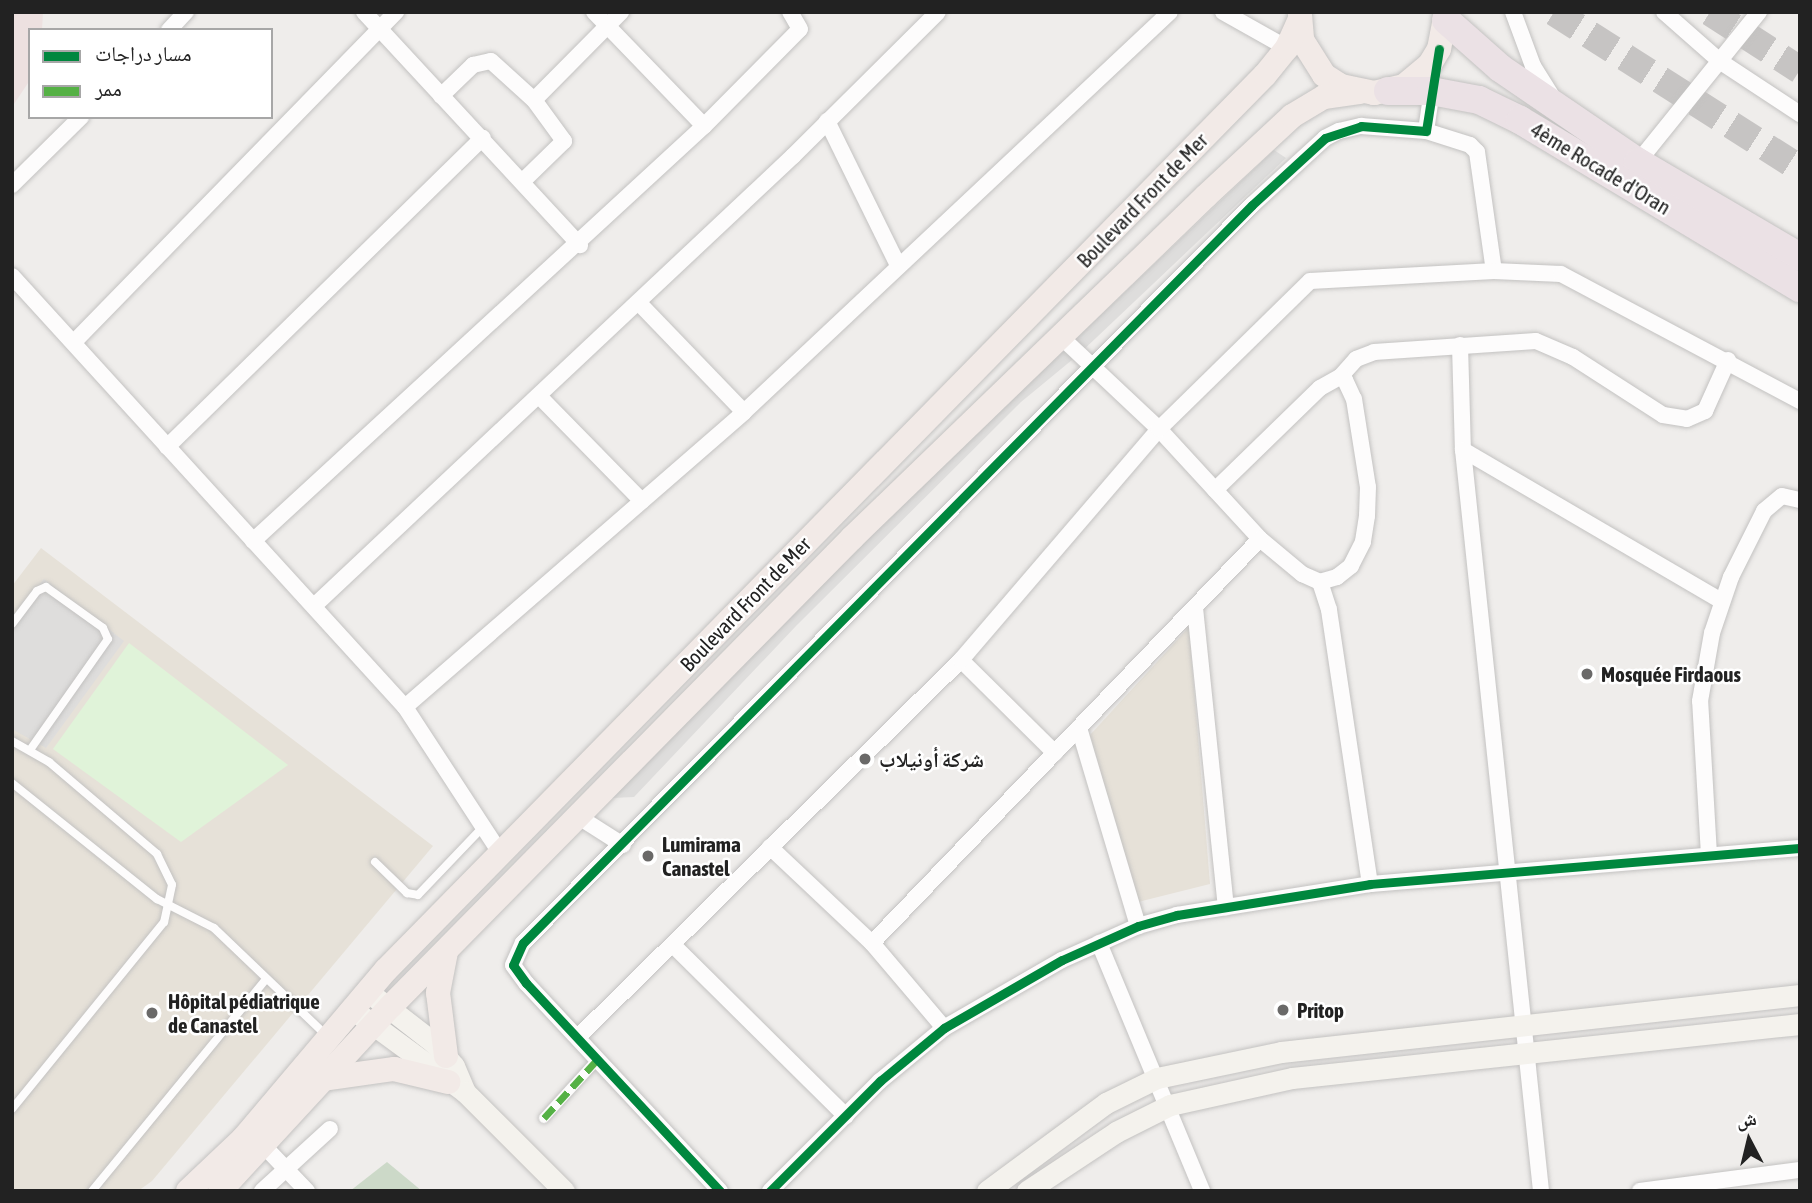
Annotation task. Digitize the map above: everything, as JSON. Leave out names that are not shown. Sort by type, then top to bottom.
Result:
[{"type":"highway","name":"4ème Rocade d'Oran","points":[[1446,14],[1500,68],[1638,162],[1800,257]]},
{"type":"highway","name":"4ème Rocade d'Oran","points":[[1375,92],[1431,91],[1479,100],[1520,120],[1800,288]]},
{"type":"main road","points":[[220,1191],[322,1079],[337,1045],[383,1015],[852,538],[1060,336],[1292,116],[1324,97],[1375,92],[1418,76],[1439,49],[1446,14]]},
{"type":"main road","name":"Boulevard Front de Mer","points":[[188,1191],[337,1045],[359,1000],[1287,48],[1300,16]]},
{"type":"main road","points":[[1300,16],[1302,40],[1317,67],[1341,86],[1375,92]]},
{"type":"main road","points":[[446,952],[438,1004],[446,1056],[456,1087]]},
{"type":"main road","points":[[987,1191],[1106,1103],[1157,1078],[1281,1052],[1800,995]]},
{"type":"main road","points":[[359,1000],[446,1056]]},
{"type":"main road","points":[[383,1015],[564,1191]]},
{"type":"main road","points":[[1027,1191],[1116,1132],[1170,1105],[1292,1078],[1800,1024]]},
{"type":"main road","points":[[322,1079],[394,1069],[456,1087]]},
{"type":"street","points":[[171,28],[186,12]]},
{"type":"street","points":[[364,12],[580,245]]},
{"type":"street","points":[[75,341],[396,12]]},
{"type":"street","points":[[594,12],[704,126]]},
{"type":"street","points":[[534,100],[621,12]]},
{"type":"street","points":[[253,541],[580,245],[704,126],[800,29],[790,12]]},
{"type":"street","points":[[314,606],[639,303],[937,12]]},
{"type":"street","points":[[405,707],[744,412],[1170,12]]},
{"type":"street","points":[[1223,12],[1287,48]]},
{"type":"street","points":[[1513,12],[1533,66],[1558,105]]},
{"type":"street","points":[[1664,12],[1721,62],[1800,114]]},
{"type":"street","points":[[1638,162],[1759,12]]},
{"type":"street","points":[[1426,131],[1439,49]]},
{"type":"street","points":[[441,96],[473,65],[491,61],[534,100],[564,141],[523,181]]},
{"type":"street","points":[[12,186],[79,119]]},
{"type":"street","points":[[827,121],[898,265]]},
{"type":"street","points":[[720,1191],[597,1060],[513,965],[523,943],[623,845],[841,619],[1094,369],[1252,205],[1325,138],[1361,126],[1426,131],[1470,145],[1477,152],[1494,271]]},
{"type":"street","points":[[167,447],[483,138]]},
{"type":"street","points":[[578,1037],[674,946],[770,847],[961,660],[1159,429],[1310,281],[1494,271],[1544,271],[1581,281],[1800,401]]},
{"type":"street","points":[[12,276],[75,341],[167,447],[405,707],[501,853]]},
{"type":"street","points":[[639,303],[744,412]]},
{"type":"street","points":[[1060,336],[1159,429],[1260,539],[1302,574],[1320,582],[1337,577],[1351,566],[1363,542],[1367,516],[1368,487],[1353,399],[1349,385],[1340,377]]},
{"type":"street","points":[[1214,490],[1320,388],[1340,377],[1356,359],[1374,352],[1512,340],[1549,344],[1663,415],[1687,419],[1705,411],[1728,360]]},
{"type":"street","points":[[1460,345],[1463,450],[1541,1191]]},
{"type":"street","points":[[539,396],[642,501]]},
{"type":"street","points":[[1463,450],[1721,601]]},
{"type":"street","points":[[1709,855],[1700,701],[1721,601],[1769,503],[1782,496],[1800,500]]},
{"type":"street","points":[[872,943],[1260,539]]},
{"type":"street","points":[[1320,582],[1329,610],[1370,884]]},
{"type":"street","points":[[1195,608],[1226,907]]},
{"type":"street","points":[[961,660],[1055,752]]},
{"type":"street","points":[[1079,728],[1138,926]]},
{"type":"street","points":[[579,817],[623,845]]},
{"type":"street","points":[[770,847],[872,943],[944,1028]]},
{"type":"street","points":[[770,1191],[845,1116],[944,1028],[1099,943],[1138,926],[1226,907],[1370,884],[1800,848]]},
{"type":"street","points":[[1099,943],[1170,1105],[1202,1191]]},
{"type":"street","points":[[674,946],[845,1116]]},
{"type":"street","points":[[544,1118],[597,1060]]},
{"type":"street","points":[[262,1191],[330,1129]]},
{"type":"street","points":[[263,1145],[288,1168],[307,1191]]},
{"type":"street","points":[[1640,1191],[1800,1170]]},
{"type":"lane","points":[[12,624],[37,591],[46,587],[103,628],[108,639],[30,750]]},
{"type":"lane","points":[[12,741],[30,750],[158,854],[172,885],[171,907],[164,922],[12,1110]]},
{"type":"lane","points":[[12,783],[171,907],[214,928],[337,1045]]},
{"type":"lane","points":[[374,862],[407,892],[418,895],[483,827]]},
{"type":"lane","points":[[92,1191],[266,979]]},
{"type":"lane","points":[[12,1093],[20,1100]]},
{"type":"shaded area","points":[[12,12],[43,12],[42,28],[28,28],[28,83],[12,107]]},
{"type":"shaded area","points":[[1274,150],[1286,158],[1078,355],[1021,402],[796,626],[634,797],[612,798],[785,616]]},
{"type":"shaded area","name":"Hôpital pédiatrique de Canastel","points":[[41,548],[433,846],[152,1181],[138,1191],[12,1191],[12,586]]},
{"type":"shaded area","points":[[44,579],[124,641],[46,748],[12,729],[12,617]]},
{"type":"shaded area","points":[[1189,627],[1210,884],[1138,902],[1090,735]]},
{"type":"green space","points":[[129,643],[288,765],[181,842],[53,749]]},
{"type":"green space","points":[[387,1162],[422,1191],[350,1191]]},
{"type":"tunnel","points":[[1554,12],[1800,169]]},
{"type":"tunnel","points":[[1710,12],[1800,70]]},
{"type":"marked path","points":[[544,1118],[597,1060]]},
{"type":"cycle path","points":[[720,1191],[526,983],[513,965],[523,943],[1252,205],[1325,138],[1361,126],[1426,131],[1439,49]]},
{"type":"cycle path","points":[[770,1191],[880,1081],[944,1028],[1062,960],[1138,926],[1177,915],[1370,884],[1800,848]]},
{"type":"place","name":"Mosquée Firdaous","points":[[1587,674]]},
{"type":"place","name":"شركة أونيلاب","points":[[865,759]]},
{"type":"place","name":"Lumirama Canastel","points":[[648,856]]},
{"type":"place","name":"Pritop","points":[[1283,1010]]},
{"type":"place","name":"Hôpital pédiatrique de Canastel","points":[[152,1013]]}]
